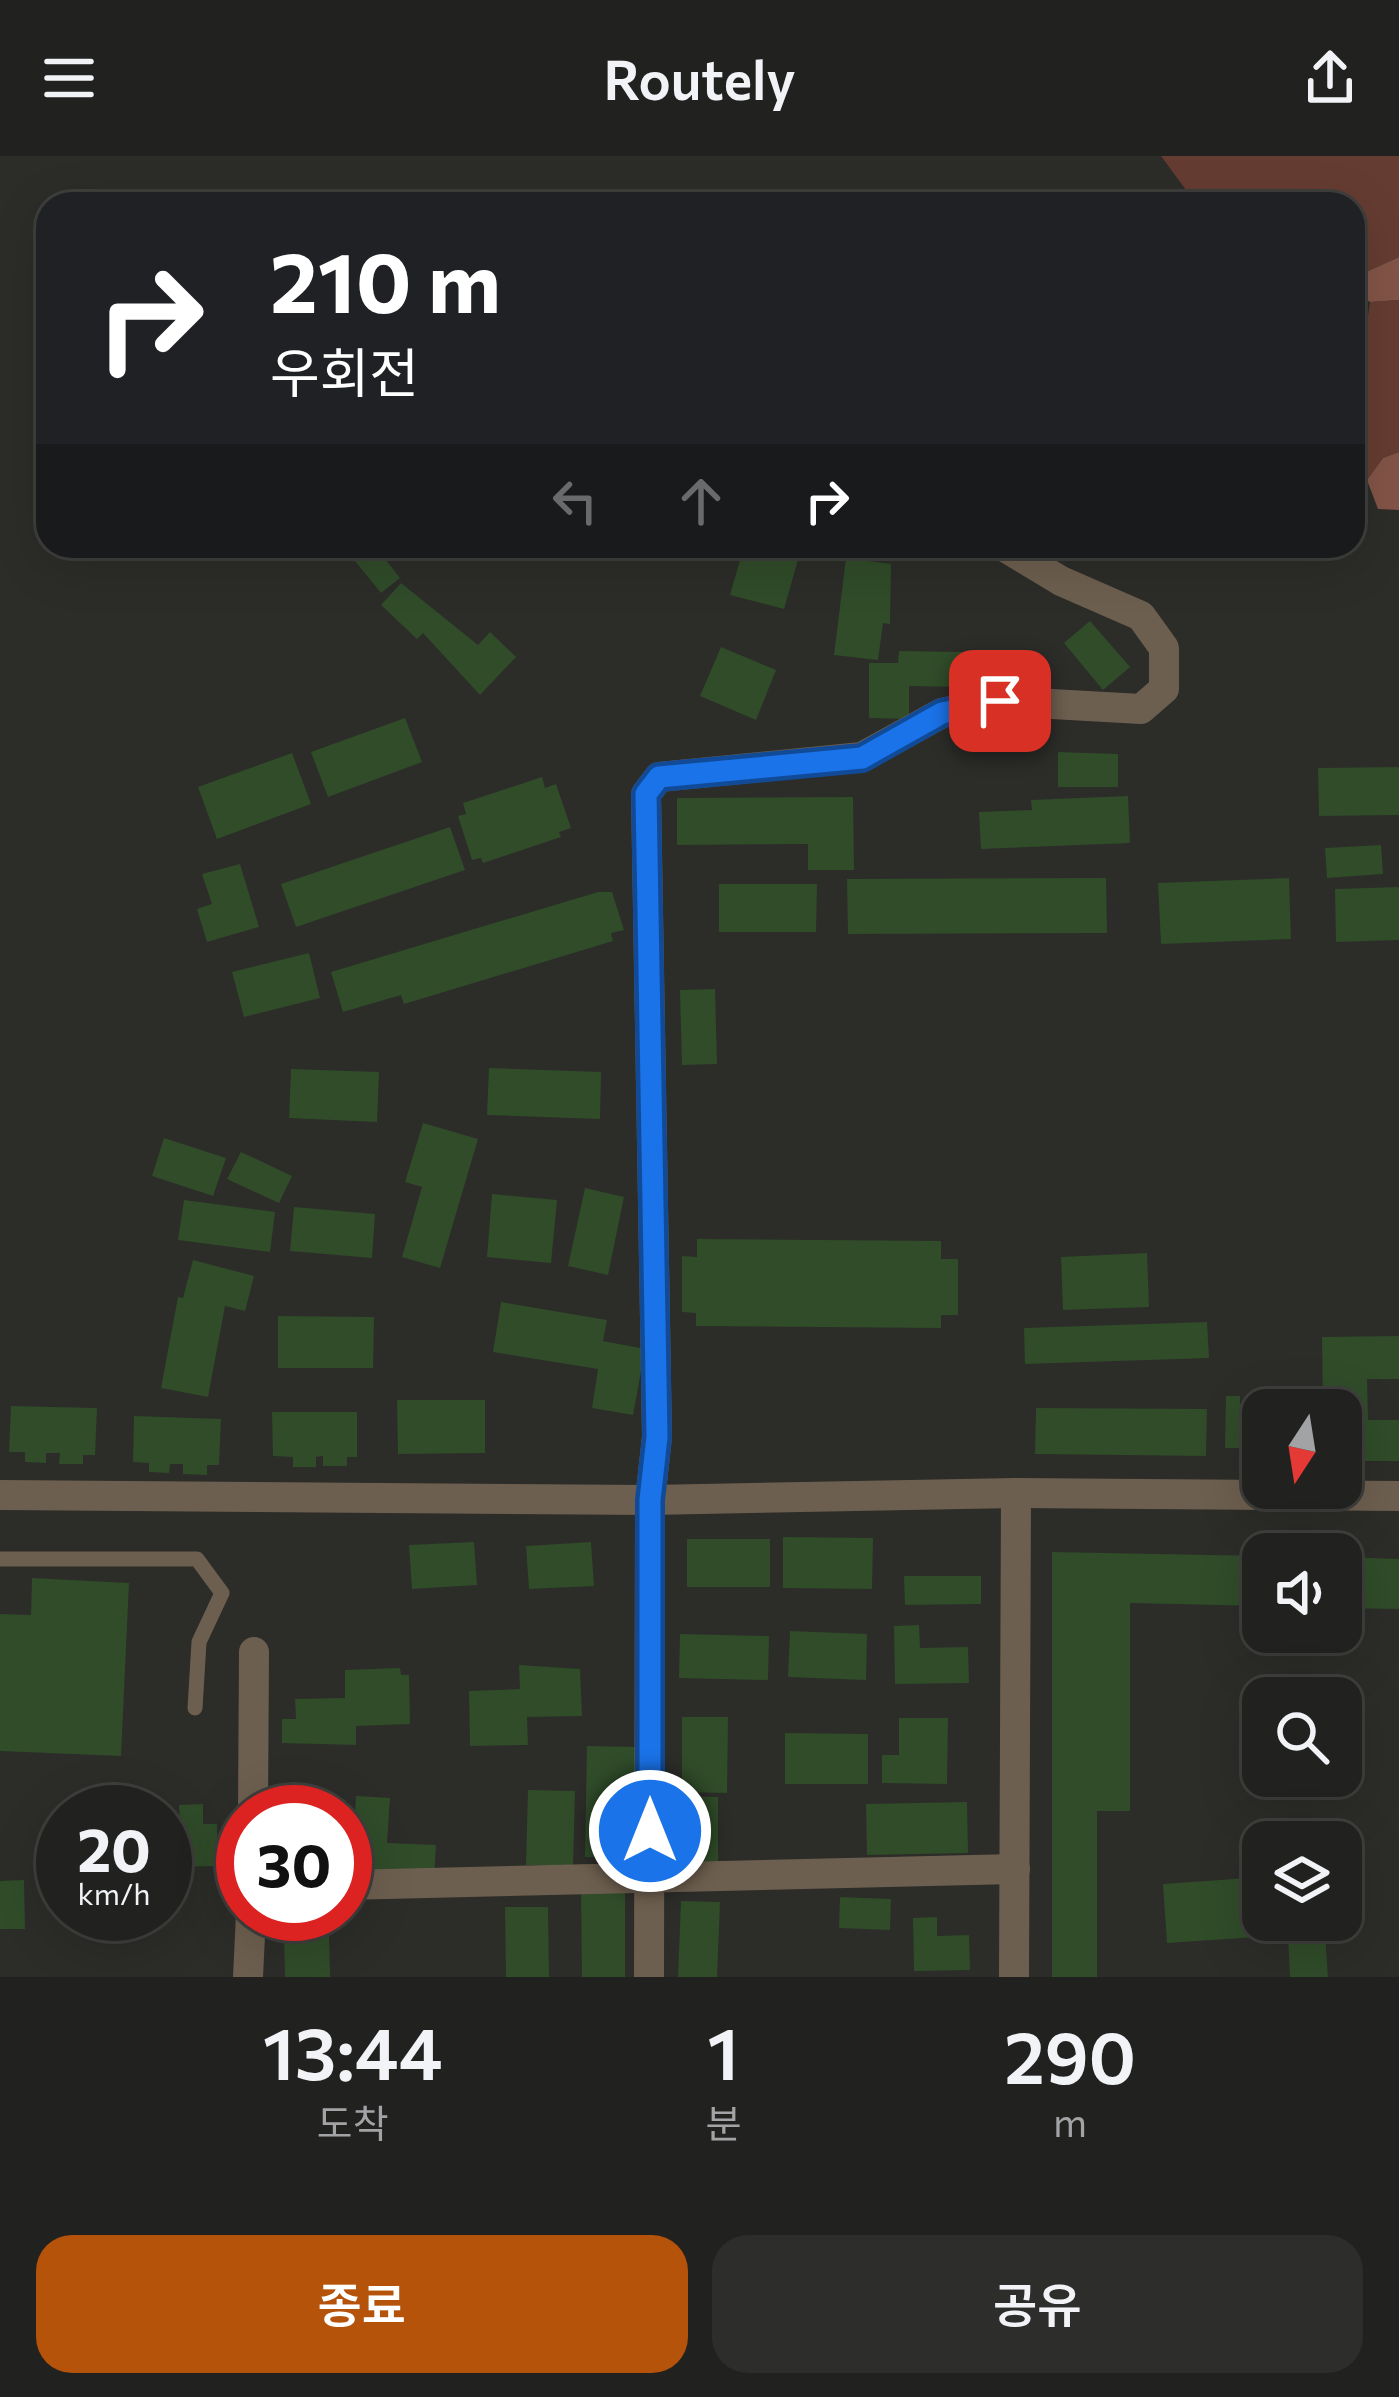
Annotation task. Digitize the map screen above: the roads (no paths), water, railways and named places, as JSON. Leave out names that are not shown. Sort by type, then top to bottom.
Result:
[{"type":"street","points":[[649,1977],[650,1500],[657,1437],[646,794],[659,777],[862,758],[942,713],[1000,701],[1141,709],[1164,689],[1165,648],[1141,616],[1061,581],[1023,558]]},
{"type":"street","points":[[1015,1977],[1016,1493]]},
{"type":"street","points":[[0,1495],[650,1500],[1016,1493],[1399,1496]]},
{"type":"street","points":[[253,1785],[254,1652]]},
{"type":"street","points":[[372,1884],[1015,1869]]},
{"type":"street","points":[[248,1977],[250,1941]]},
{"type":"lane","points":[[0,1559],[197,1558],[222,1593],[199,1642],[195,1708]]}]
